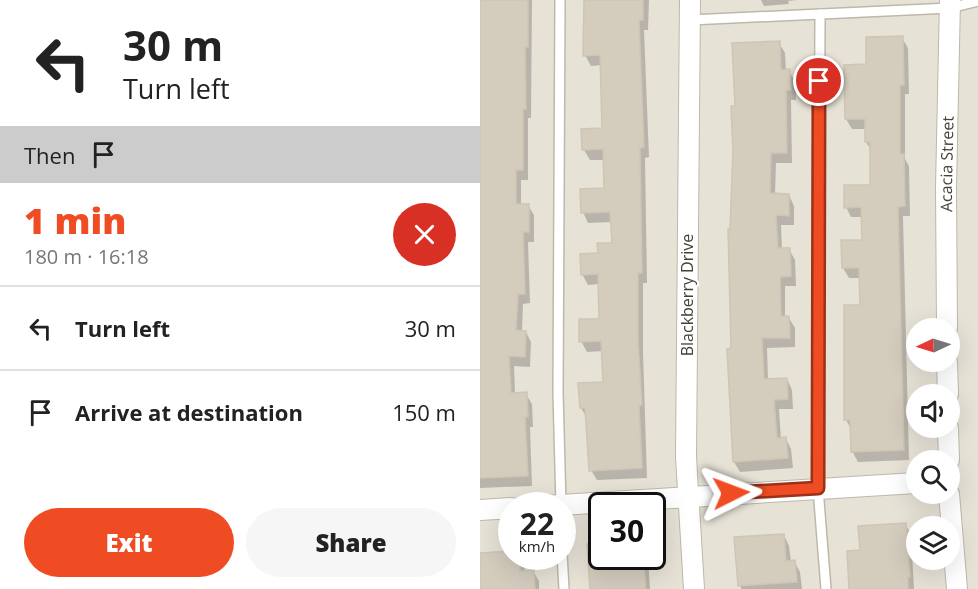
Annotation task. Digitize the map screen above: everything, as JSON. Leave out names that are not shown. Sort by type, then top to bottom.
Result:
[{"type":"street","name":"Acacia Street","points":[[947,318],[946,188],[950,4]]},
{"type":"street","name":"Blackberry Drive","points":[[690,10],[687,496],[694,589]]},
{"type":"street","points":[[576,504],[906,484]]},
{"type":"street","points":[[951,504],[957,589]]},
{"type":"street","points":[[480,510],[498,509]]},
{"type":"lane","points":[[555,492],[560,0]]},
{"type":"lane","points":[[690,10],[820,14],[978,1]]},
{"type":"lane","points":[[820,14],[818,488],[826,589]]},
{"type":"lane","points":[[563,570],[564,589]]},
{"type":"shaded area","points":[[480,0],[978,0],[978,589],[480,589]]},
{"type":"building","points":[[480,0],[528,0],[523,170],[516,170],[516,204],[529,204],[529,232],[523,232],[525,294],[518,294],[516,330],[526,331],[525,357],[509,356],[511,393],[527,392],[528,417],[525,417],[528,476],[480,478]]},
{"type":"building","points":[[584,0],[643,0],[643,20],[639,20],[644,147],[640,148],[642,273],[638,273],[642,468],[589,471],[585,408],[580,408],[578,383],[603,382],[601,341],[579,342],[579,319],[599,319],[598,274],[581,275],[580,254],[598,253],[597,243],[612,243],[610,212],[581,213],[580,189],[604,188],[603,149],[582,150],[581,129],[602,128],[600,55],[583,56]]},
{"type":"building","points":[[903,36],[904,85],[900,85],[900,154],[904,154],[905,206],[898,207],[904,450],[851,452],[850,420],[844,420],[844,305],[860,305],[859,268],[842,268],[841,240],[862,240],[861,207],[844,208],[844,185],[870,185],[870,142],[865,142],[865,119],[845,119],[844,65],[866,64],[866,37]]},
{"type":"building","points":[[780,41],[781,70],[790,69],[791,90],[786,90],[787,153],[771,153],[770,193],[789,194],[789,216],[776,215],[778,248],[790,248],[791,276],[780,277],[781,316],[789,316],[790,338],[762,338],[764,379],[787,378],[788,399],[774,400],[777,438],[786,437],[788,458],[733,462],[727,349],[731,348],[728,229],[730,229],[733,151],[731,106],[735,106],[732,43]]},
{"type":"building","points":[[906,523],[906,570],[909,570],[910,577],[908,577],[908,589],[849,589],[847,551],[860,550],[858,526]]},
{"type":"building","points":[[784,534],[786,561],[795,560],[797,582],[738,586],[734,537]]},
{"type":"building","points":[[498,552],[498,570],[534,570],[535,589],[480,589],[480,553]]},
{"type":"building","points":[[589,570],[644,570],[646,589],[590,589]]},
{"type":"route","points":[[731,493],[818,488],[819,81]]}]
